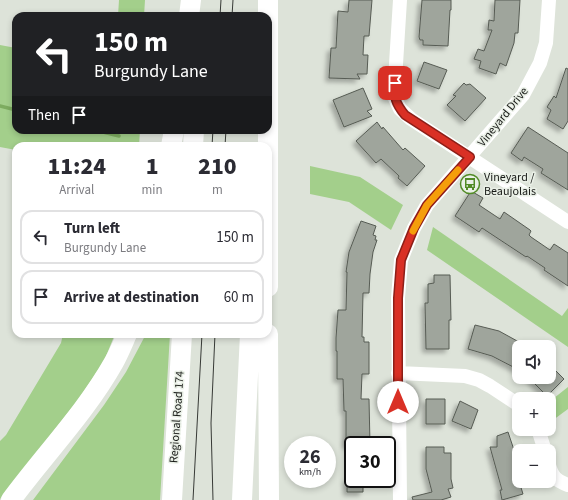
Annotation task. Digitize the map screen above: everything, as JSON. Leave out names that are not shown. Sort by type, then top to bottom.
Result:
[{"type":"highway","points":[[190,12],[191,0]]},
{"type":"highway","points":[[200,12],[201,0]]},
{"type":"highway","points":[[261,12],[262,0]]},
{"type":"highway","points":[[268,0],[268,12]]},
{"type":"highway","points":[[11,500],[70,427],[92,397],[115,361],[125,338]]},
{"type":"highway","name":"Regional Road 174","points":[[172,500],[182,338]]},
{"type":"highway","points":[[242,500],[250,338]]},
{"type":"highway","points":[[268,338],[268,500]]},
{"type":"street","points":[[400,0],[394,96],[405,115],[568,222]]},
{"type":"street","name":"Vineyard Drive","points":[[400,500],[398,298],[401,260],[414,228],[427,205],[516,105],[535,75],[546,43],[549,0]]},
{"type":"street","points":[[398,373],[465,376],[479,380],[512,400]]},
{"type":"street","points":[[556,479],[568,485]]},
{"type":"green space","points":[[119,0],[145,0],[144,12],[118,12]]},
{"type":"green space","points":[[0,45],[12,47],[12,134],[140,134],[139,142],[12,142],[12,149],[0,147]]},
{"type":"green space","points":[[310,166],[360,177],[403,205],[391,230],[349,202],[310,194]]},
{"type":"green space","points":[[433,227],[562,316],[568,308],[568,347],[427,250]]},
{"type":"green space","points":[[62,338],[113,338],[104,361],[78,400],[0,499],[0,441],[6,435],[61,343]]},
{"type":"green space","points":[[144,338],[170,338],[160,500],[33,500],[104,405],[126,372]]},
{"type":"green space","points":[[568,387],[568,409],[556,418],[556,396]]},
{"type":"building","points":[[349,0],[372,0],[369,36],[364,36],[363,55],[368,55],[367,74],[357,74],[360,79],[329,78],[331,48],[336,48],[338,11],[348,12]]},
{"type":"building","points":[[422,0],[451,0],[448,46],[423,45],[423,40],[420,40]]},
{"type":"building","points":[[495,0],[520,0],[518,33],[515,33],[514,43],[506,66],[500,63],[496,74],[479,68],[481,61],[474,59],[478,49],[484,51],[492,30],[488,30],[489,20],[494,21]]},
{"type":"building","points":[[424,62],[447,70],[439,89],[417,81]]},
{"type":"building","points":[[566,68],[568,69],[568,121],[563,129],[547,119],[551,110],[547,107],[554,96],[556,98]]},
{"type":"building","points":[[464,83],[466,85],[470,84],[486,98],[465,121],[447,105],[456,96],[453,95]]},
{"type":"building","points":[[363,88],[372,109],[367,111],[372,116],[344,127],[333,100]]},
{"type":"building","points":[[377,122],[403,150],[405,148],[425,166],[407,186],[381,159],[376,163],[356,141]]},
{"type":"building","points":[[528,127],[568,153],[568,190],[541,173],[543,169],[524,157],[522,161],[511,153]]},
{"type":"building","points":[[471,191],[483,198],[479,205],[500,219],[504,212],[530,230],[529,235],[531,237],[550,250],[554,244],[568,253],[568,286],[544,270],[545,268],[482,228],[479,232],[455,216]]},
{"type":"building","points":[[361,221],[376,226],[373,235],[376,236],[375,240],[377,240],[373,252],[369,293],[363,293],[362,337],[364,337],[364,342],[369,342],[369,374],[362,374],[361,399],[369,399],[370,436],[346,436],[346,411],[344,411],[343,379],[337,379],[336,338],[338,310],[346,310],[346,272],[349,252]]},
{"type":"building","points":[[434,275],[450,275],[451,320],[449,320],[449,349],[426,349],[425,303],[428,303],[428,284],[434,283]]},
{"type":"building","points":[[475,325],[499,331],[515,340],[512,340],[512,366],[492,356],[468,349]]},
{"type":"building","points":[[556,371],[564,379],[551,392],[543,392],[535,384],[556,384]]},
{"type":"building","points":[[426,399],[445,399],[445,424],[426,424]]},
{"type":"building","points":[[460,401],[478,410],[471,429],[452,421]]},
{"type":"building","points":[[508,432],[512,444],[512,488],[521,488],[523,494],[502,500],[500,490],[502,490],[490,447],[497,447],[497,436]]},
{"type":"building","points":[[426,447],[444,447],[444,453],[451,453],[451,479],[453,488],[448,489],[451,497],[441,500],[413,500],[412,497],[432,492],[426,469]]},
{"type":"building","points":[[347,488],[363,488],[363,492],[347,492]]},
{"type":"waterway","points":[[0,106],[12,109]]},
{"type":"waterway","points":[[111,134],[119,136]]},
{"type":"tram line","points":[[220,12],[221,0]]},
{"type":"tram line","points":[[232,12],[233,0]]},
{"type":"tram line","points":[[212,142],[213,134]]},
{"type":"tram line","points":[[225,142],[226,134]]},
{"type":"tram line","points":[[193,500],[202,338]]},
{"type":"tram line","points":[[213,500],[211,423],[215,338]]},
{"type":"slow traffic","points":[[413,231],[427,205],[458,170]]},
{"type":"place","name":"Vineyard / Beaujolais","points":[[470,184]]},
{"type":"route","points":[[395,83],[394,96],[400,109],[405,115],[470,157],[427,205],[414,228],[401,260],[398,281],[398,402]]}]
